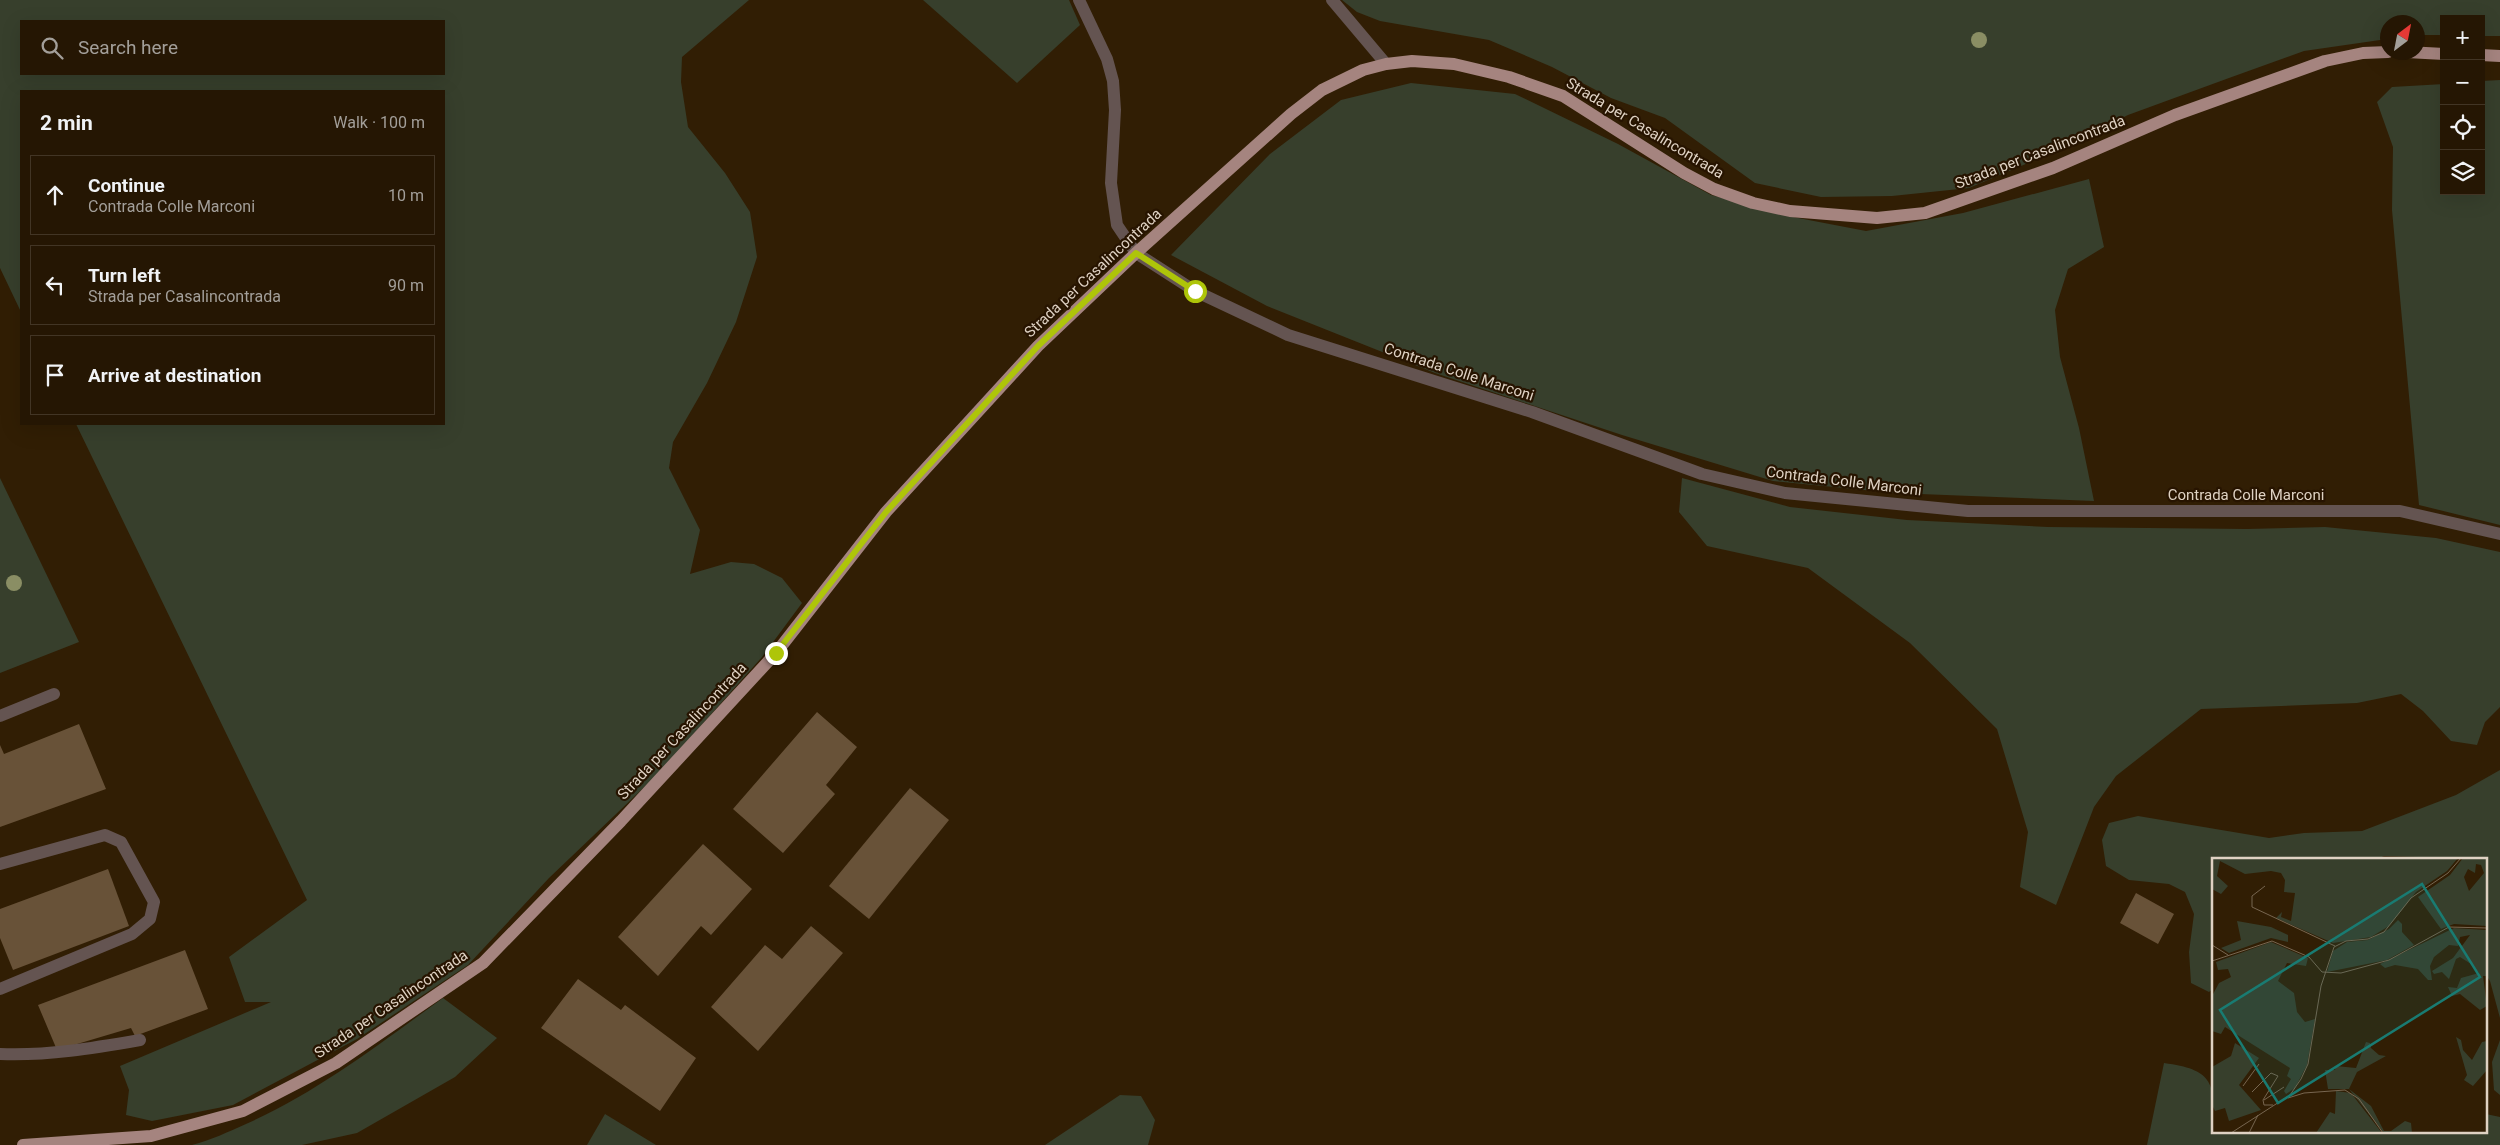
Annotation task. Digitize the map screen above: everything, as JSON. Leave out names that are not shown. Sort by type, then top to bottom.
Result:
[{"type":"main road","name":"Strada per Casalincontrada","points":[[23,1145],[87,1144],[151,1136],[243,1111],[336,1063],[483,963],[621,821],[776,653],[886,512],[1038,346],[1136,253],[1291,114],[1322,90],[1363,70],[1386,64],[1412,61],[1454,64],[1535,85],[1563,96],[1684,173],[1714,189],[1753,203],[1790,211],[1877,218],[1925,214],[2054,168],[2175,115],[2325,61],[2363,53],[2380,52]]},
{"type":"main road","points":[[2425,53],[2440,54]]},
{"type":"main road","points":[[2485,55],[2500,56]]},
{"type":"street","points":[[1079,0],[1107,59],[1113,81],[1115,110],[1111,184],[1117,224],[1136,253]]},
{"type":"street","points":[[1332,0],[1386,64]]},
{"type":"street","name":"Contrada Colle Marconi","points":[[1136,253],[1195,291],[1288,335],[1532,412],[1702,474],[1785,493],[1968,511],[2400,511],[2500,534]]},
{"type":"street","points":[[0,716],[54,694]]},
{"type":"street","points":[[0,864],[105,835],[121,842],[154,902],[150,920],[132,934],[0,989]]},
{"type":"street","points":[[0,1054],[27,1055],[98,1048],[140,1040]]},
{"type":"green space","points":[[0,0],[749,0],[682,57],[681,82],[688,127],[725,173],[750,212],[757,257],[736,322],[707,383],[673,442],[669,468],[700,530],[690,574],[731,562],[754,564],[782,578],[802,603],[762,657],[659,773],[549,878],[468,965],[357,1039],[233,1105],[152,1121],[126,1115],[129,1090],[120,1066],[271,1002],[245,1002],[229,957],[307,900],[76,425],[445,425],[445,90],[20,90],[20,310],[0,268]]},
{"type":"green space","points":[[923,0],[1069,0],[1080,25],[1017,83]]},
{"type":"green space","points":[[1342,0],[2500,0],[2500,36],[2485,36],[2485,15],[2440,15],[2440,35],[2425,35],[2425,15],[2380,15],[2380,40],[2304,51],[2128,115],[2047,155],[1969,188],[1892,196],[1821,197],[1755,183],[1665,118],[1611,98],[1552,67],[1489,40],[1380,21],[1357,12]]},
{"type":"green space","points":[[2500,80],[2500,525],[2419,505],[2392,210],[2393,147],[2377,102],[2392,87],[2440,84],[2440,195],[2485,195],[2485,81]]},
{"type":"green space","points":[[1411,83],[1515,94],[1618,144],[1711,195],[1793,217],[1866,231],[1963,213],[2089,179],[2104,247],[2068,269],[2055,310],[2060,357],[2079,428],[2094,501],[1895,493],[1773,481],[1622,435],[1435,373],[1267,306],[1171,255],[1270,154],[1341,100]]},
{"type":"green space","points":[[0,478],[79,642],[0,673]]},
{"type":"green space","points":[[1682,478],[1790,507],[1907,520],[2048,527],[2247,529],[2325,527],[2436,538],[2500,552],[2500,707],[2485,722],[2477,745],[2451,741],[2423,711],[2401,694],[2357,703],[2201,709],[2116,776],[2094,807],[2056,905],[2020,887],[2028,832],[1997,729],[1910,643],[1808,568],[1707,546],[1679,512]]},
{"type":"green space","points":[[2500,770],[2500,1018],[2488,978],[2488,858],[2384,856],[2379,858],[2212,858],[2212,990],[2209,992],[2191,983],[2189,952],[2194,914],[2185,892],[2169,884],[2129,880],[2106,866],[2102,840],[2109,823],[2138,816],[2269,838],[2304,833],[2362,831],[2456,795]]},
{"type":"green space","points":[[443,998],[497,1038],[455,1077],[357,1133],[302,1145],[192,1145],[246,1124],[298,1097],[372,1050]]},
{"type":"green space","points":[[2500,1040],[2500,1095],[2494,1090],[2492,1062]]},
{"type":"green space","points":[[2164,1063],[2194,1070],[2203,1075],[2208,1082],[2212,1091],[2212,1132],[2488,1132],[2488,1114],[2500,1117],[2500,1145],[2147,1145]]},
{"type":"green space","points":[[1120,1095],[1141,1096],[1155,1120],[1148,1145],[1045,1145]]},
{"type":"green space","points":[[605,1114],[656,1145],[587,1145]]},
{"type":"building","points":[[817,712],[857,747],[826,785],[835,794],[783,853],[733,809]]},
{"type":"building","points":[[79,724],[106,789],[0,827],[0,745],[4,754]]},
{"type":"building","points":[[910,788],[949,820],[869,919],[829,886]]},
{"type":"building","points":[[703,844],[752,889],[711,935],[701,926],[658,976],[618,937]]},
{"type":"building","points":[[108,869],[129,926],[13,970],[0,938],[0,909]]},
{"type":"building","points":[[2136,893],[2174,914],[2158,944],[2120,923]]},
{"type":"building","points":[[811,926],[843,953],[758,1051],[711,1007],[765,945],[782,959]]},
{"type":"building","points":[[185,950],[208,1009],[135,1036],[131,1028],[57,1050],[38,1005]]},
{"type":"building","points":[[578,979],[621,1010],[625,1005],[696,1058],[660,1111],[541,1028]]},
{"type":"route","points":[[776,653],[886,512],[1038,346],[1136,253],[1195,291]]}]
